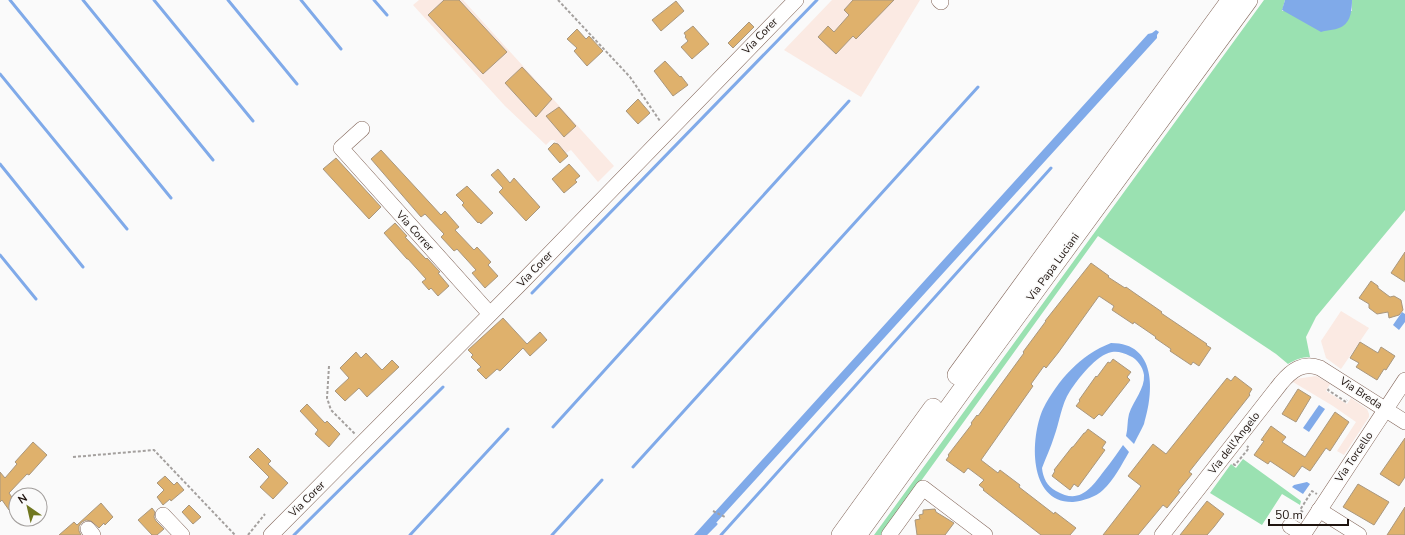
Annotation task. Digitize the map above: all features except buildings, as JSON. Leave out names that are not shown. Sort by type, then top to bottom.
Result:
[{"type":"main road","name":"Via Papa Luciani","points":[[841,535],[1231,0]]},
{"type":"main road","name":"Via Papa Luciani","points":[[857,535],[1248,0]]},
{"type":"street","name":"Via Corer","points":[[271,535],[490,314],[796,0]]},
{"type":"street","name":"Via Correr","points":[[362,129],[341,148],[490,314]]},
{"type":"street","name":"Via dell'Angelo","points":[[1162,535],[1290,372],[1304,366],[1315,366]]},
{"type":"street","name":"Via Breda","points":[[1315,366],[1326,371],[1405,422]]},
{"type":"street","name":"Via Torcello","points":[[1303,535],[1405,380]]},
{"type":"street","points":[[889,535],[923,488],[985,535]]},
{"type":"street","points":[[1319,510],[1359,535]]},
{"type":"street","points":[[163,515],[182,535]]},
{"type":"street","points":[[1290,526],[1303,535]]},
{"type":"path","points":[[558,0],[630,78],[667,132]]},
{"type":"path","points":[[329,366],[327,398],[332,410],[364,442]]},
{"type":"path","points":[[73,457],[154,450],[234,535]]},
{"type":"path","points":[[713,511],[726,517]]},
{"type":"path","points":[[248,535],[265,514]]},
{"type":"shaded area","points":[[419,0],[463,0],[614,166],[598,182],[571,150],[566,153],[554,140],[551,140],[546,145],[505,106],[413,5]]},
{"type":"shaded area","points":[[832,0],[920,0],[861,97],[784,50]]},
{"type":"shaded area","points":[[1341,311],[1369,328],[1341,369],[1326,358],[1321,341]]},
{"type":"shaded area","points":[[1316,376],[1330,384],[1326,391],[1347,404],[1351,398],[1367,409],[1369,414],[1369,417],[1344,455],[1337,451],[1356,422],[1293,382],[1295,379]]},
{"type":"green space","points":[[1264,0],[1285,0],[1282,11],[1352,11],[1352,0],[1405,0],[1405,210],[1316,317],[1306,337],[1310,357],[1298,359],[1288,364],[1276,354],[1098,236],[882,535],[874,535]]},
{"type":"green space","points":[[1243,459],[1301,501],[1300,505],[1282,494],[1262,525],[1210,493],[1231,464],[1236,468]]},
{"type":"water","points":[[1285,0],[1352,0],[1351,11],[1346,24],[1335,29],[1321,32],[1282,10]]},
{"type":"water","points":[[1156,30],[1159,32],[1157,38],[705,535],[694,535],[1148,34]]},
{"type":"water","points":[[1402,312],[1405,314],[1405,322],[1399,330],[1393,325]]},
{"type":"water","points":[[1111,343],[1126,345],[1137,351],[1144,360],[1150,384],[1150,398],[1144,424],[1134,444],[1126,436],[1129,414],[1141,390],[1144,380],[1142,369],[1135,359],[1126,354],[1112,352],[1094,362],[1067,396],[1053,441],[1042,468],[1043,475],[1048,484],[1056,491],[1064,495],[1078,495],[1084,493],[1094,483],[1123,445],[1129,452],[1114,477],[1097,495],[1073,502],[1058,499],[1048,492],[1040,481],[1036,467],[1036,436],[1043,409],[1056,388],[1071,370],[1089,354]]},
{"type":"water","points":[[1319,405],[1325,409],[1309,432],[1303,428]]},
{"type":"water","points":[[1307,482],[1310,484],[1303,494],[1292,487],[1294,485]]},
{"type":"waterway","points":[[10,0],[171,198]]},
{"type":"waterway","points":[[83,0],[213,160]]},
{"type":"waterway","points":[[154,0],[253,121]]},
{"type":"waterway","points":[[228,0],[297,84]]},
{"type":"waterway","points":[[301,0],[341,49]]},
{"type":"waterway","points":[[374,0],[387,15]]},
{"type":"waterway","points":[[532,293],[817,0]]},
{"type":"waterway","points":[[0,74],[127,229]]},
{"type":"waterway","points":[[633,467],[978,87]]},
{"type":"waterway","points":[[553,427],[849,101]]},
{"type":"waterway","points":[[0,164],[83,267]]},
{"type":"waterway","points":[[721,535],[1051,168]]},
{"type":"waterway","points":[[0,255],[36,299]]},
{"type":"waterway","points":[[294,535],[443,387]]},
{"type":"waterway","points":[[410,535],[508,429]]},
{"type":"waterway","points":[[552,535],[602,480]]},
{"type":"waterway","points":[[705,535],[716,524]]}]
